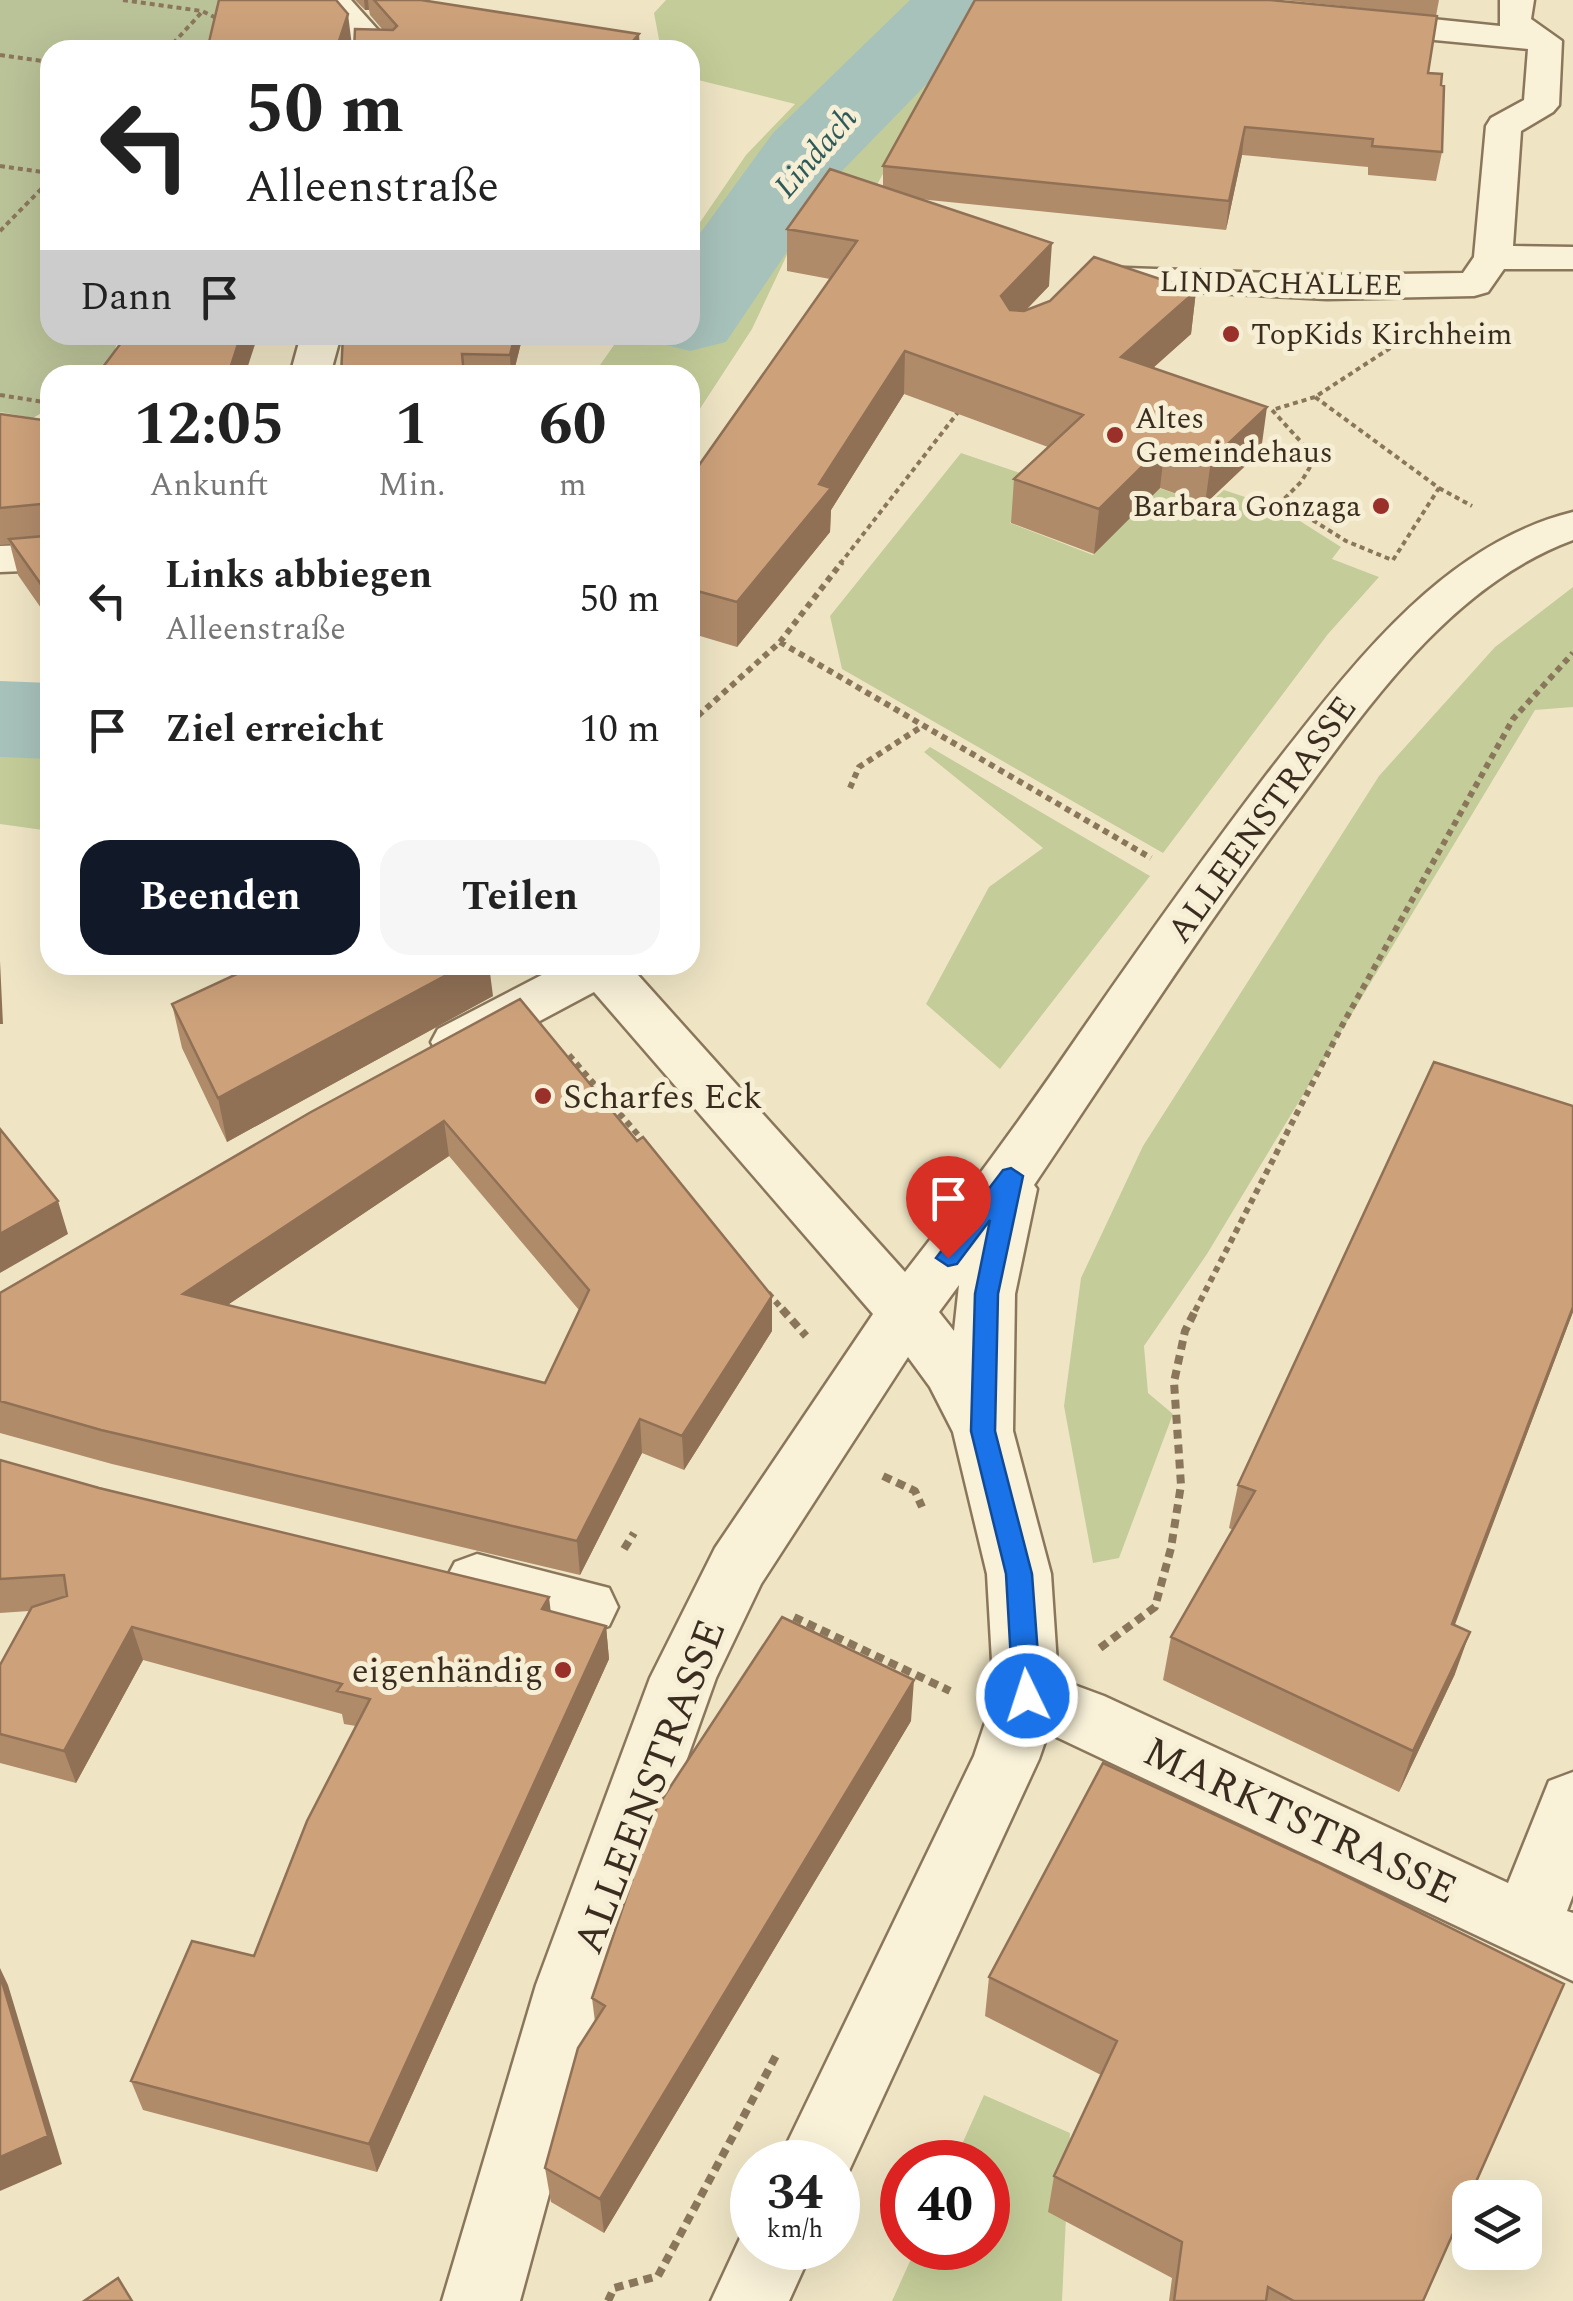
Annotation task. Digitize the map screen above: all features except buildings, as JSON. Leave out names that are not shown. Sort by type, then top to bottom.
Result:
[{"type":"street","points":[[332,0],[369,40]]},
{"type":"street","points":[[1517,0],[1514,22],[1546,42]]},
{"type":"street","points":[[1229,5],[1546,42]]},
{"type":"street","points":[[1483,271],[1504,126],[1541,105],[1546,42]]},
{"type":"street","name":"LINDACHALLEE","points":[[1072,290],[1085,277],[1327,287],[1573,258]]},
{"type":"street","name":"ALLEENSTRASSE","points":[[480,2301],[571,1985],[684,1678],[737,1567],[906,1312],[1011,1176],[1210,882],[1366,678],[1457,589],[1538,538],[1573,524]]},
{"type":"street","points":[[0,559],[40,557]]},
{"type":"street","points":[[420,1062],[582,975]]},
{"type":"street","points":[[608,975],[906,1312]]},
{"type":"street","name":"ALLEENSTRASSE","points":[[983,1431],[986,1294],[1011,1176]]},
{"type":"street","name":"ALLEENSTRASSE","points":[[825,2140],[1006,1759],[1027,1696],[1019,1574],[983,1431],[952,1372],[906,1312]]},
{"type":"street","points":[[415,1566],[586,1607]]},
{"type":"street","name":"MARKTSTRASSE","points":[[1027,1696],[1081,1716],[1550,1937]]},
{"type":"street","points":[[1550,1937],[1573,1802]]},
{"type":"street","points":[[749,2301],[764,2270]]},
{"type":"path","points":[[124,0],[202,11],[223,22],[235,22]]},
{"type":"path","points":[[176,40],[202,11]]},
{"type":"path","points":[[0,55],[40,61]]},
{"type":"path","points":[[0,166],[40,174]]},
{"type":"path","points":[[0,231],[40,187]]},
{"type":"path","points":[[1257,412],[1315,397],[1454,307],[1483,271]]},
{"type":"path","points":[[0,395],[40,401]]},
{"type":"path","points":[[1315,397],[1438,488],[1393,560]]},
{"type":"path","points":[[700,714],[780,642],[964,405]]},
{"type":"path","points":[[1272,410],[1302,443],[1313,462],[1301,482],[1282,501],[1346,540],[1406,566]]},
{"type":"path","points":[[780,642],[1173,871],[1210,882]]},
{"type":"path","points":[[1087,1658],[1155,1607],[1171,1548],[1181,1485],[1174,1382],[1185,1331],[1344,1022],[1513,718],[1573,654]]},
{"type":"path","points":[[850,788],[859,767],[921,727]]},
{"type":"path","points":[[525,1004],[652,1151]]},
{"type":"path","points":[[758,1281],[817,1348]]},
{"type":"path","points":[[877,1475],[915,1491],[926,1519]]},
{"type":"path","points":[[795,1618],[955,1694],[954,1674]]},
{"type":"path","points":[[608,2301],[614,2288],[658,2276],[788,2033]]},
{"type":"green space","points":[[0,0],[220,0],[208,40],[40,40],[40,345],[116,345],[111,365],[40,365],[40,414],[33,418],[0,412]]},
{"type":"green space","points":[[666,0],[982,0],[862,211],[811,204],[752,329],[700,409],[700,365],[600,365],[614,345],[700,345],[700,222],[746,155],[795,104],[700,80],[700,40],[659,40],[654,13]]},
{"type":"green space","points":[[961,453],[1050,483],[1010,523],[1093,555],[1159,488],[1207,505],[1224,490],[1281,509],[1341,547],[1332,559],[1379,577],[1328,634],[1163,853],[842,669],[830,616]]},
{"type":"green space","points":[[1573,587],[1573,707],[1535,710],[1207,1254],[1144,1346],[1148,1393],[1173,1414],[1119,1558],[1093,1563],[1064,1406],[1081,1278],[1143,1146],[1379,776],[1495,647]]},
{"type":"green space","points":[[0,687],[40,690],[40,830],[0,824]]},
{"type":"green space","points":[[930,747],[1150,876],[1000,1069],[926,1004],[989,887],[1043,848],[924,752]]},
{"type":"green space","points":[[984,2095],[1070,2133],[1062,2301],[892,2301],[906,2270],[1010,2270],[1010,2140],[964,2140]]},
{"type":"waterway","name":"Lindach","points":[[700,306],[806,153],[960,0]]},
{"type":"waterway","name":"Lindach","points":[[0,719],[40,721]]},
{"type":"place","name":"TopKids Kirchheim","points":[[1231,334]]},
{"type":"place","name":"Altes Gemeindehaus","points":[[1115,435]]},
{"type":"place","name":"Barbara Gonzaga","points":[[1381,506]]},
{"type":"place","name":"Scharfes Eck","points":[[543,1096]]},
{"type":"place","name":"eigenhändig","points":[[563,1670]]},
{"type":"route","points":[[948,1258],[1011,1176],[986,1294],[983,1431],[1019,1574],[1027,1696]]}]
